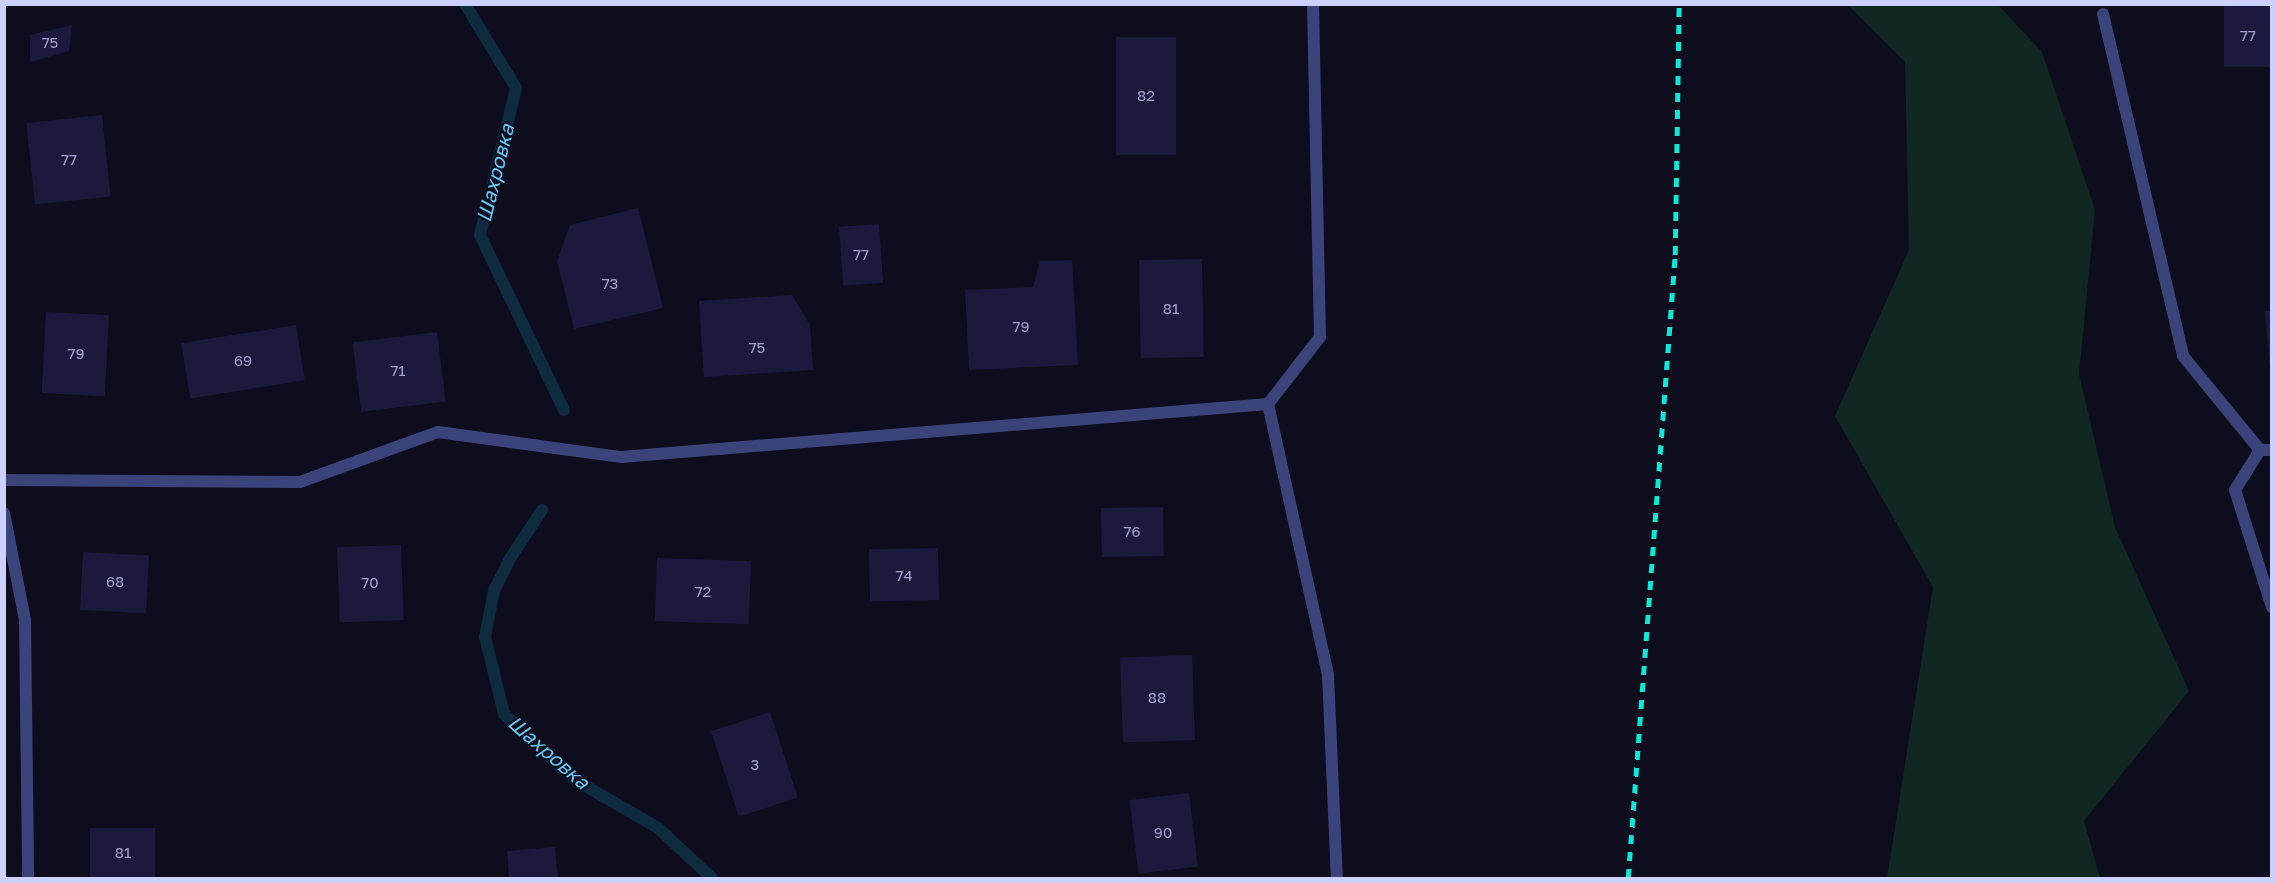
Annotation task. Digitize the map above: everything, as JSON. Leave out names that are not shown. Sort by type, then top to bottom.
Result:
[{"type":"street","points":[[4,480],[300,482],[438,432],[621,457],[1268,404],[1320,337],[1313,4]]},
{"type":"street","points":[[2103,14],[2182,356],[2266,450],[2235,490],[2271,607]]},
{"type":"street","points":[[1268,404],[1328,675],[1337,879]]},
{"type":"street","points":[[4,513],[25,620],[28,879]]},
{"type":"green space","points":[[1848,5],[1998,5],[2042,52],[2095,210],[2079,374],[2115,527],[2189,691],[2084,821],[2100,878],[1887,878],[1933,587],[1835,416],[1909,250],[1905,62]]},
{"type":"building","points":[[2224,4],[2272,4],[2272,67],[2224,67]]},
{"type":"building","points":[[72,25],[69,51],[30,62],[30,35]]},
{"type":"building","points":[[1116,37],[1176,37],[1176,155],[1116,155]]},
{"type":"building","points":[[102,115],[111,197],[35,204],[26,123]]},
{"type":"building","points":[[638,208],[663,308],[574,329],[557,261],[570,225]]},
{"type":"building","points":[[879,224],[883,283],[843,286],[839,227]]},
{"type":"building","points":[[1202,259],[1204,357],[1141,358],[1139,260]]},
{"type":"building","points":[[1072,260],[1078,365],[969,370],[965,290],[1033,287],[1040,261]]},
{"type":"building","points":[[792,295],[810,325],[813,370],[704,377],[699,301]]},
{"type":"building","points":[[2265,311],[2272,311],[2272,367],[2270,367]]},
{"type":"building","points":[[46,312],[109,315],[105,396],[42,393]]},
{"type":"building","points":[[296,325],[305,380],[190,398],[181,343]]},
{"type":"building","points":[[437,332],[446,401],[361,412],[353,342]]},
{"type":"building","points":[[1163,507],[1164,556],[1102,557],[1101,508]]},
{"type":"building","points":[[401,545],[404,620],[340,622],[337,547]]},
{"type":"building","points":[[938,548],[939,600],[870,601],[869,549]]},
{"type":"building","points":[[83,552],[149,555],[146,613],[80,610]]},
{"type":"building","points":[[657,558],[751,561],[749,624],[655,621]]},
{"type":"building","points":[[1192,655],[1195,740],[1123,742],[1120,658]]},
{"type":"building","points":[[770,712],[798,798],[739,817],[711,731]]},
{"type":"building","points":[[1189,793],[1198,866],[1138,874],[1129,800]]},
{"type":"building","points":[[90,828],[155,828],[155,878],[90,878]]},
{"type":"building","points":[[555,847],[558,878],[509,878],[507,851]]},
{"type":"waterway","name":"Шахровка","points":[[465,4],[516,88],[480,235],[564,410]]},
{"type":"waterway","name":"Шахровка","points":[[542,510],[511,557],[494,590],[485,637],[504,714],[575,780],[658,828],[712,878]]},
{"type":"railway","points":[[1628,878],[1675,255],[1679,4]]}]
